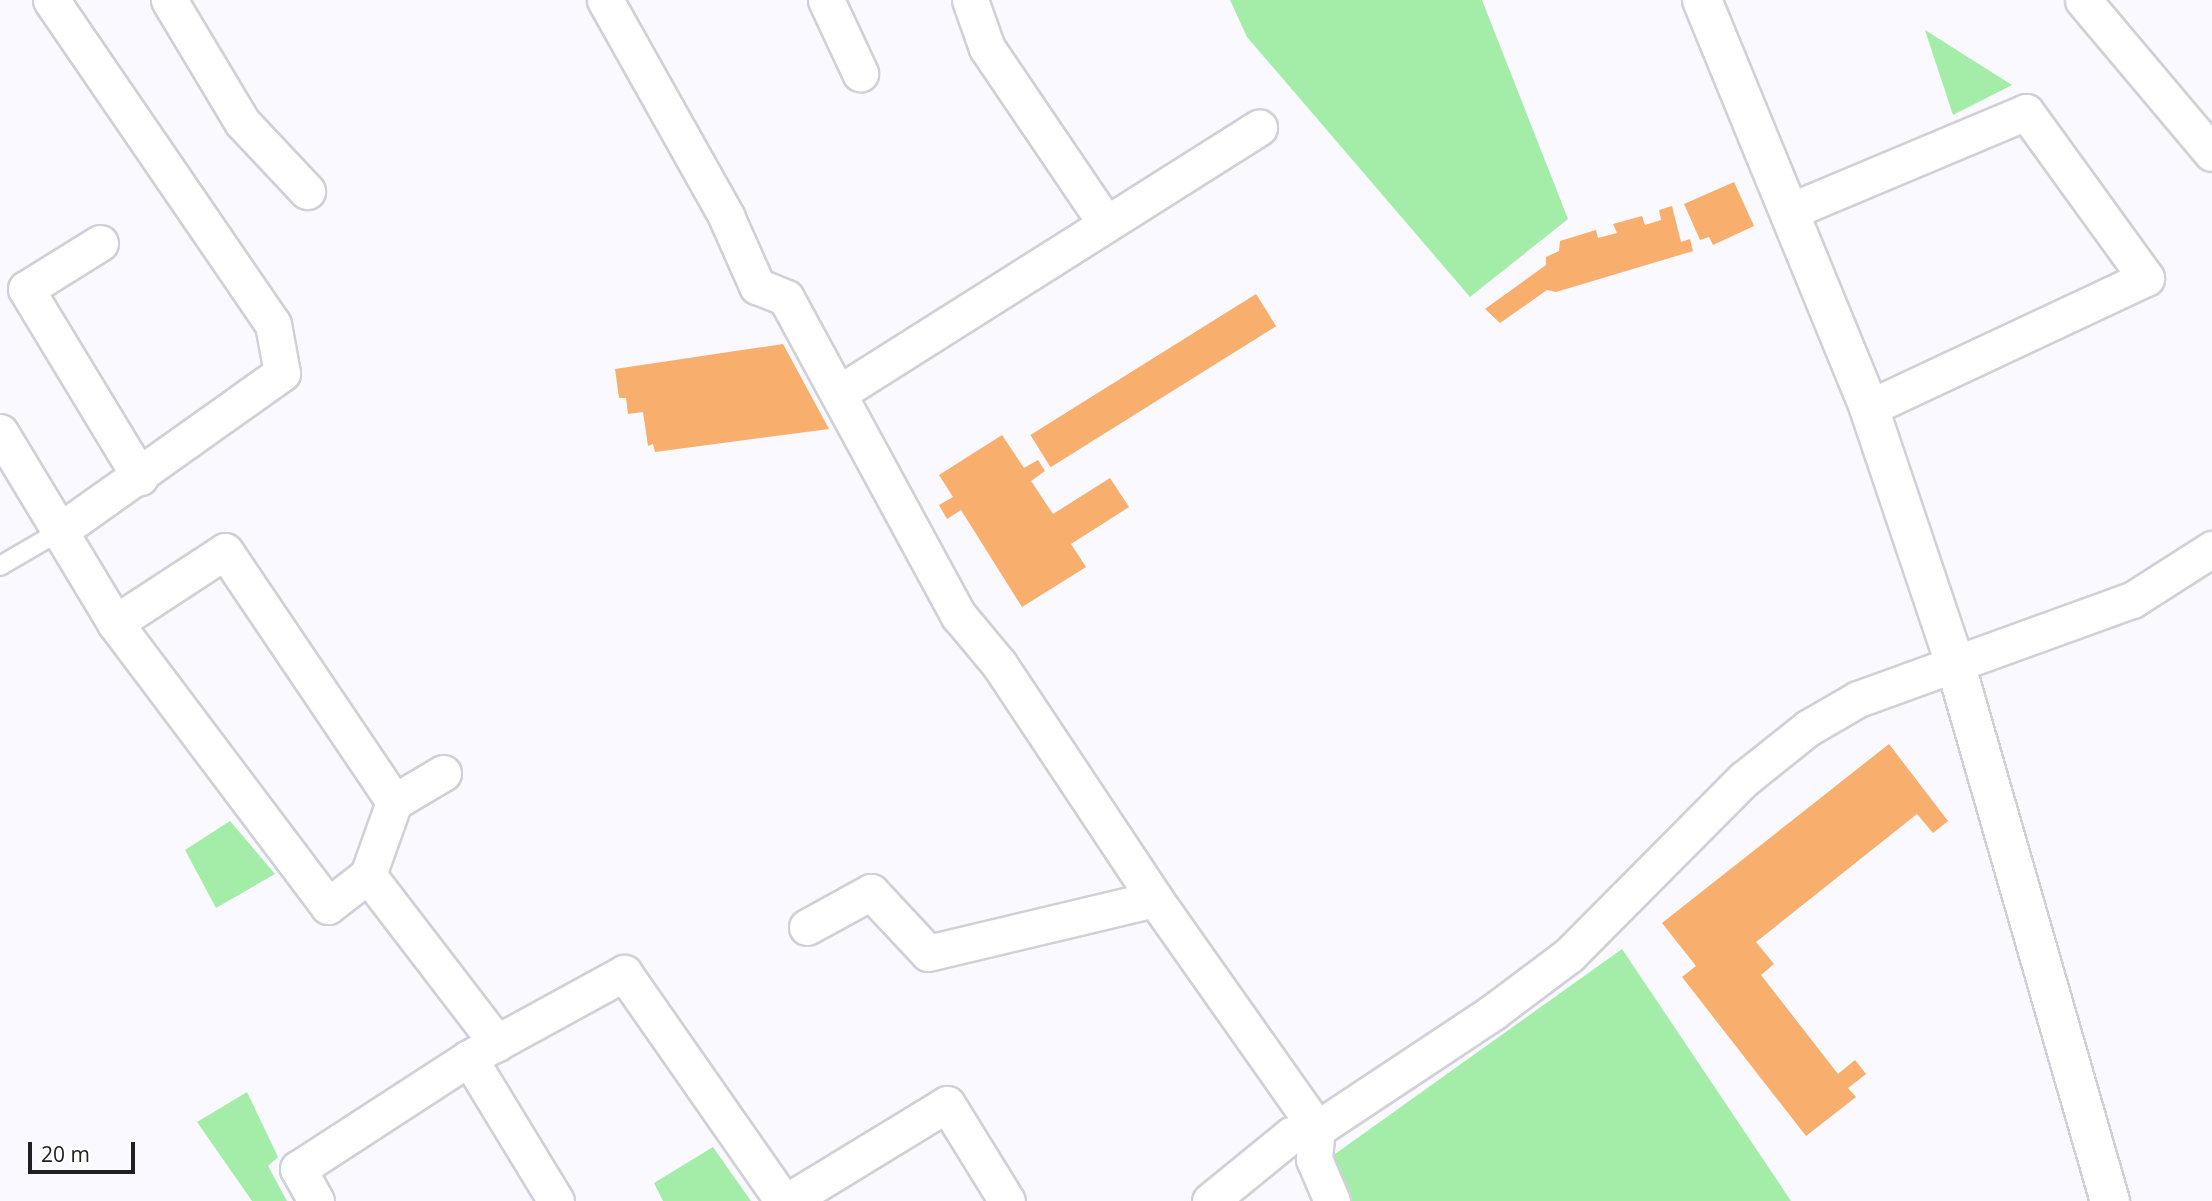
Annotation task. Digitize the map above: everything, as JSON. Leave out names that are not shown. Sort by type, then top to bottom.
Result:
[{"type":"street","points":[[51,0],[273,324],[282,373],[140,477],[60,531]]},
{"type":"street","points":[[169,0],[242,122],[306,191]]},
{"type":"street","points":[[605,0],[726,216],[757,286],[786,298],[959,616],[999,664],[1155,899],[1317,1129],[1314,1159],[1332,1201]]},
{"type":"street","points":[[826,0],[860,73]]},
{"type":"street","points":[[970,0],[987,48],[1106,224]]},
{"type":"street","points":[[1702,0],[1869,408],[1955,663],[2110,1201]]},
{"type":"street","points":[[2083,0],[2212,153]]},
{"type":"street","points":[[1788,212],[2026,111],[2146,278],[1869,408]]},
{"type":"street","points":[[839,393],[1259,127]]},
{"type":"street","points":[[100,243],[26,289],[140,477]]},
{"type":"street","points":[[0,432],[115,623],[328,906],[368,875],[394,802],[443,773]]},
{"type":"street","points":[[1210,1201],[1291,1135],[1317,1129],[1493,1012],[1569,955],[1744,779],[1808,728],[1858,699],[2132,600],[2212,549]]},
{"type":"street","points":[[115,623],[225,551],[394,802]]},
{"type":"street","points":[[368,875],[483,1051],[556,1201]]},
{"type":"street","points":[[807,927],[871,892],[928,953],[1155,899]]},
{"type":"street","points":[[316,1201],[298,1169],[483,1051],[624,972],[786,1201],[947,1104],[1007,1201]]},
{"type":"lane","points":[[0,566],[60,531]]},
{"type":"green space","points":[[1230,0],[1482,0],[1568,219],[1470,297],[1247,37]]},
{"type":"green space","points":[[1925,30],[2012,85],[1953,115]]},
{"type":"green space","points":[[230,821],[275,874],[216,908],[185,850]]},
{"type":"green space","points":[[1622,949],[1791,1201],[1345,1201],[1328,1159]]},
{"type":"green space","points":[[247,1092],[278,1157],[268,1166],[287,1201],[252,1201],[197,1122]]},
{"type":"green space","points":[[713,1147],[751,1201],[663,1201],[654,1183]]},
{"type":"building","points":[[1734,182],[1754,226],[1713,245],[1709,237],[1700,240],[1684,204]]},
{"type":"building","points":[[1672,206],[1681,242],[1690,239],[1693,251],[1556,292],[1547,290],[1500,323],[1485,309],[1546,265],[1546,257],[1559,251],[1560,241],[1596,230],[1598,238],[1617,233],[1613,224],[1642,216],[1645,225],[1661,220],[1659,210]]},
{"type":"building","points":[[1256,294],[1276,326],[1051,467],[1030,435]]},
{"type":"building","points":[[783,344],[829,429],[655,452],[653,444],[648,446],[643,412],[628,414],[626,398],[619,398],[615,369]]},
{"type":"building","points":[[1002,435],[1024,468],[1038,460],[1045,471],[1031,481],[1053,514],[1110,478],[1129,507],[1071,544],[1086,567],[1022,607],[961,510],[947,519],[939,505],[953,497],[939,475]]},
{"type":"building","points":[[1889,744],[1948,821],[1933,833],[1917,814],[1756,942],[1774,964],[1761,975],[1838,1074],[1855,1060],[1866,1074],[1848,1088],[1856,1097],[1806,1136],[1682,977],[1696,966],[1662,923]]}]
